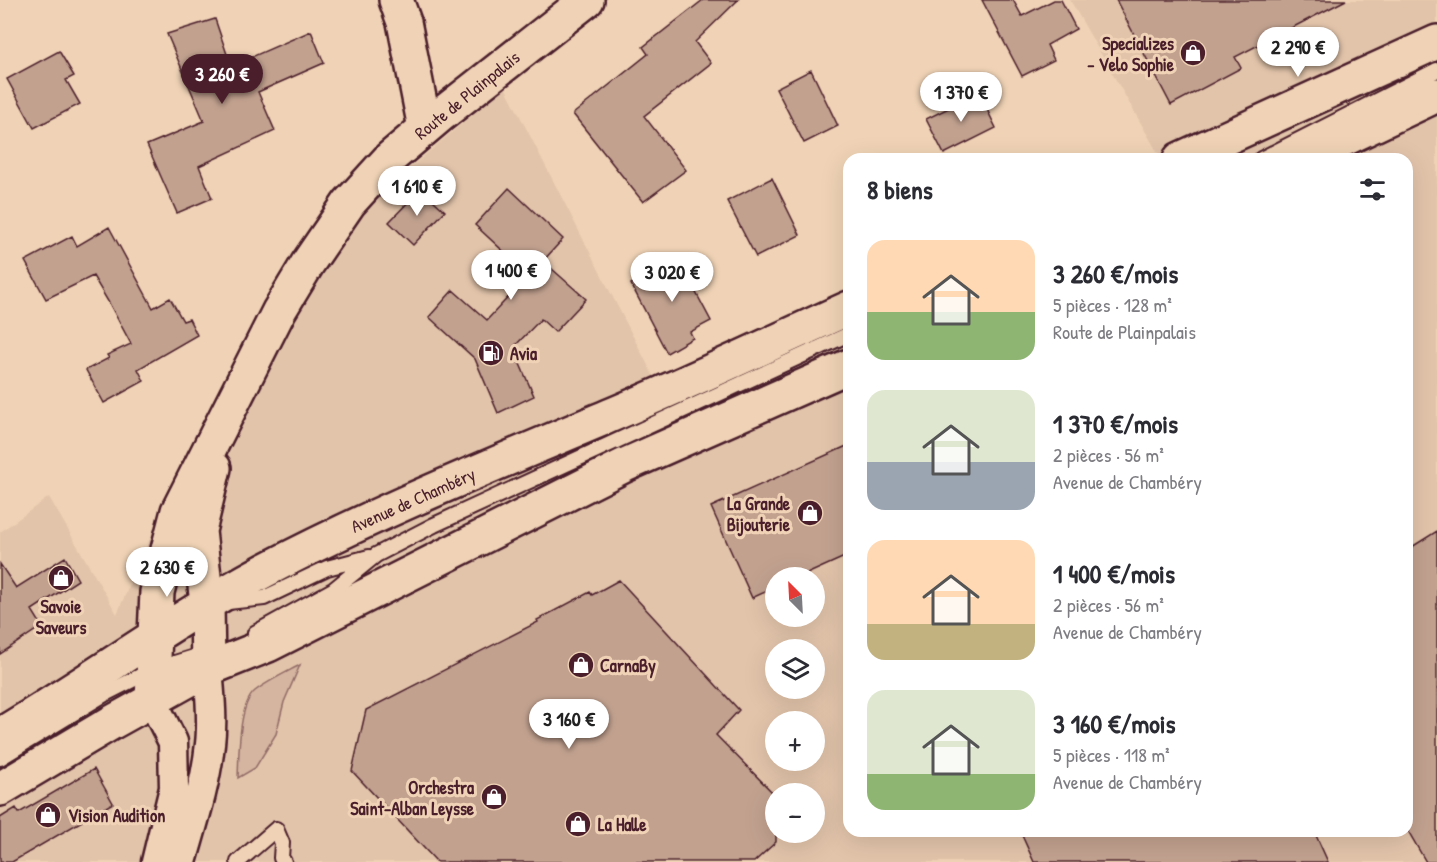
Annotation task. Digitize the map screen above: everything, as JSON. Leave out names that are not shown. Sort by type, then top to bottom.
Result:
[{"type":"main road","points":[[396,0],[404,22],[425,128]]},
{"type":"main road","name":"Route de Plainpalais","points":[[152,685],[157,592],[178,512],[279,311],[349,203],[383,165],[425,128],[587,0]]},
{"type":"main road","points":[[1193,153],[1437,42]]},
{"type":"main road","points":[[1315,153],[1437,95]]},
{"type":"main road","name":"Avenue de Chambéry","points":[[0,735],[207,604],[338,534],[843,311]]},
{"type":"main road","points":[[0,789],[152,685],[211,657],[268,645],[625,465],[843,369]]},
{"type":"main road","name":"Route de Plainpalais","points":[[211,657],[199,531],[226,414]]},
{"type":"street","points":[[182,862],[204,786],[211,743],[211,657]]},
{"type":"street","points":[[152,685],[173,742],[174,788],[156,862]]},
{"type":"lane","points":[[1273,153],[1437,70]]},
{"type":"lane","points":[[239,640],[260,631],[333,590],[376,555],[434,525],[843,337]]},
{"type":"lane","points":[[207,604],[264,598],[327,568],[376,555]]},
{"type":"lane","points":[[0,758],[105,694],[152,685]]},
{"type":"lane","points":[[238,862],[276,829],[282,843],[281,858],[284,862]]},
{"type":"shaded area","points":[[1070,0],[1437,0],[1437,862],[0,862],[0,532],[49,497],[117,614],[179,471],[371,201],[505,87],[656,381],[843,297],[843,837],[1413,837],[1413,153],[1158,153]]},
{"type":"shaded area","points":[[300,665],[284,702],[276,734],[255,768],[238,778],[240,732],[249,698],[265,684]]},
{"type":"building","points":[[703,0],[738,0],[695,42],[711,63],[644,116],[686,170],[643,202],[573,114],[648,54],[643,47]]},
{"type":"building","points":[[982,0],[1013,0],[1022,16],[1054,0],[1061,0],[1076,29],[1047,45],[1054,60],[1022,76]]},
{"type":"building","points":[[1116,0],[1346,0],[1235,57],[1241,68],[1171,105]]},
{"type":"building","points":[[215,19],[231,66],[311,31],[324,63],[258,92],[275,131],[199,166],[212,198],[177,213],[147,145],[204,121],[167,34]]},
{"type":"building","points":[[59,51],[74,76],[66,80],[80,104],[34,128],[7,79]]},
{"type":"building","points":[[811,70],[838,126],[804,143],[776,88]]},
{"type":"building","points":[[979,93],[996,128],[943,153],[926,119]]},
{"type":"building","points":[[772,178],[800,235],[756,257],[727,201]]},
{"type":"building","points":[[509,188],[563,239],[543,261],[586,299],[555,332],[541,319],[513,348],[534,396],[498,413],[475,359],[429,317],[453,290],[487,320],[529,275],[475,225]]},
{"type":"building","points":[[421,189],[445,211],[413,245],[389,222]]},
{"type":"building","points":[[109,227],[153,308],[170,298],[183,321],[189,319],[197,335],[138,369],[144,381],[104,403],[86,370],[109,358],[107,355],[131,344],[109,303],[93,276],[46,299],[25,261],[72,236],[77,246]]},
{"type":"building","points":[[686,256],[700,280],[692,285],[711,321],[690,332],[693,338],[667,353],[631,284]]},
{"type":"building","points":[[843,448],[843,558],[822,567],[765,567],[765,592],[752,598],[711,507]]},
{"type":"building","points":[[1437,531],[1437,862],[1426,862],[1412,837],[1413,546]]},
{"type":"building","points":[[65,557],[78,580],[32,610],[42,626],[0,654],[0,564],[16,588]]},
{"type":"building","points":[[619,580],[739,710],[716,735],[765,785],[765,843],[775,843],[754,862],[437,862],[352,771],[366,710],[538,622],[537,620],[590,592],[592,595]]},
{"type":"building","name":"Vision Audition","points":[[94,769],[113,803],[12,862],[0,862],[0,818],[16,808],[19,813]]},
{"type":"building","points":[[1023,837],[1317,837],[1328,862],[1034,862]]},
{"type":"place","name":"Specializes - Velo Sophie","points":[[1193,53]]},
{"type":"place","name":"Avia","points":[[491,353]]},
{"type":"place","name":"La Grande Bijouterie","points":[[810,513]]},
{"type":"place","name":"Savoie Saveurs","points":[[61,578]]},
{"type":"place","name":"CarnaBy","points":[[581,665]]},
{"type":"place","name":"Orchestra Saint-Alban Leysse","points":[[494,797]]},
{"type":"place","name":"Vision Audition","points":[[48,815]]},
{"type":"place","name":"La Halle","points":[[578,824]]}]
